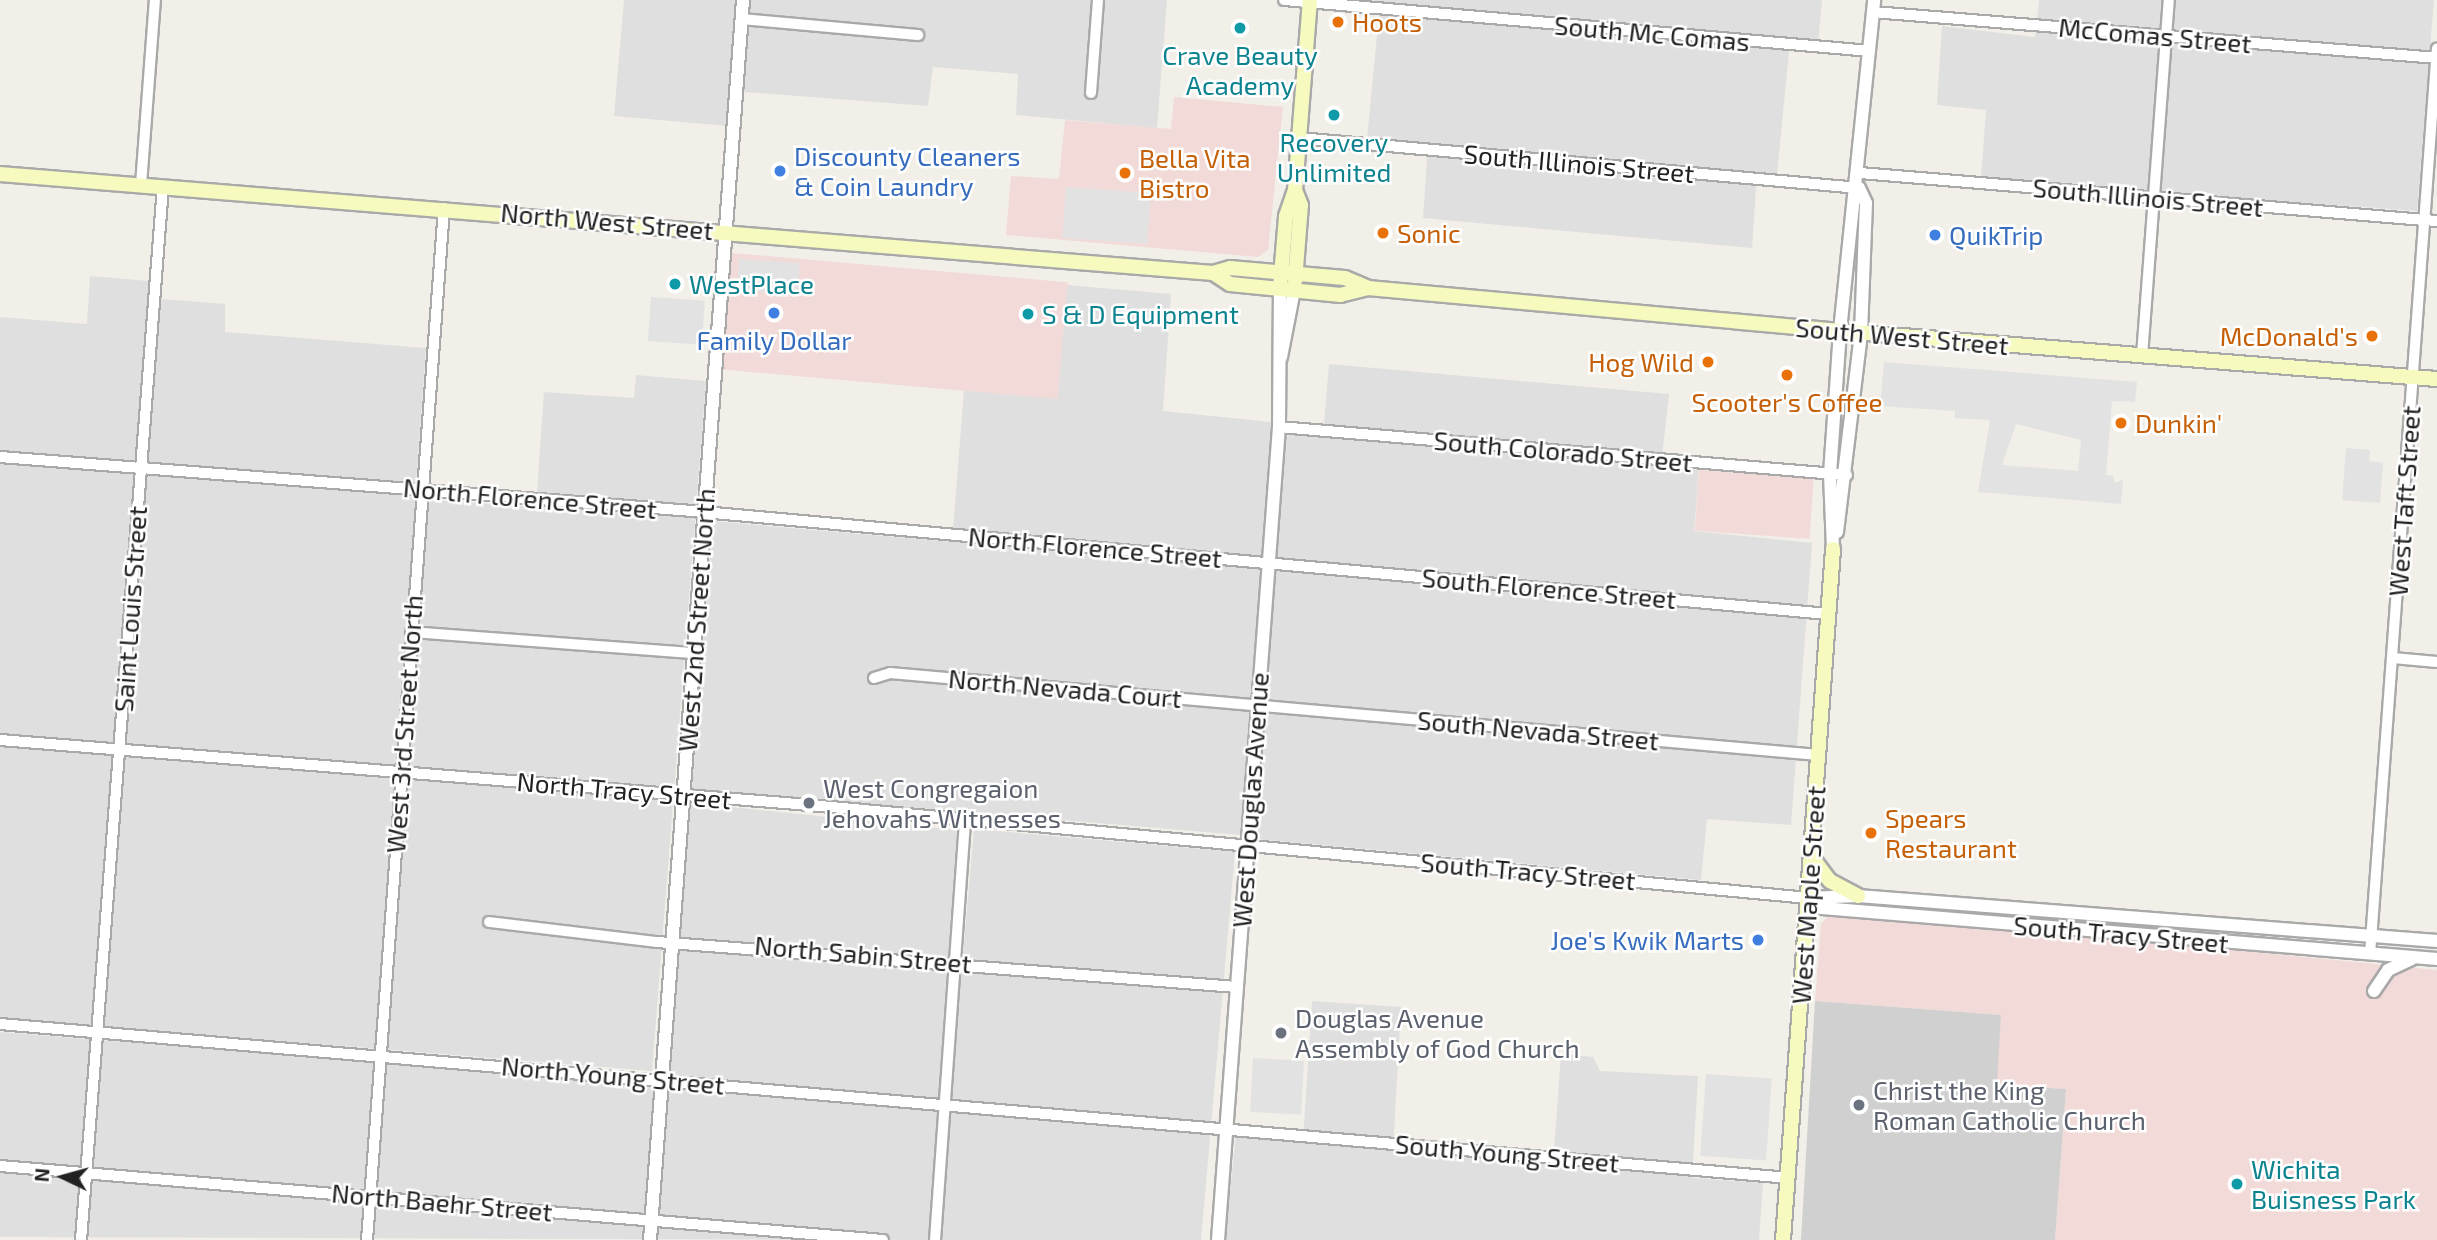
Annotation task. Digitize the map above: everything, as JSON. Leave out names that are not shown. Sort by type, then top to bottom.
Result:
[{"type":"main road","name":"West Douglas Avenue","points":[[1287,289],[1286,216],[1295,190],[1310,1]]},
{"type":"main road","name":"North West Street","points":[[0,174],[725,230],[1213,273],[1230,268],[1288,273]]},
{"type":"main road","name":"North West Street","points":[[1213,273],[1230,284],[1287,289]]},
{"type":"main road","name":"South West Street","points":[[1288,273],[1368,288],[1861,333],[2437,379]]},
{"type":"main road","name":"South West Street","points":[[1287,289],[1340,295],[1368,288]]},
{"type":"main road","name":"West Maple Street","points":[[1783,1240],[1833,549]]},
{"type":"main road","points":[[1811,856],[1836,886],[1858,896]]},
{"type":"street","points":[[141,185],[155,0]]},
{"type":"street","name":"West 2nd Street North","points":[[650,1240],[743,0]]},
{"type":"street","points":[[1091,93],[1098,0]]},
{"type":"street","name":"South Mc Comas","points":[[1284,0],[1870,51]]},
{"type":"street","points":[[2143,356],[2169,0]]},
{"type":"street","name":"McComas Street","points":[[1873,6],[2166,37],[2437,58]]},
{"type":"street","name":"West Maple Street","points":[[1833,549],[1847,475],[1861,333],[1866,203],[1859,188],[1873,6]]},
{"type":"street","points":[[741,19],[918,35]]},
{"type":"street","name":"West Taft Street","points":[[2370,954],[2437,48]]},
{"type":"street","name":"South Illinois Street","points":[[1299,138],[1859,188]]},
{"type":"street","name":"South Illinois Street","points":[[1860,173],[2437,220]]},
{"type":"street","name":"Saint Louis Street","points":[[82,1240],[163,186]]},
{"type":"street","name":"West Maple Street","points":[[1833,549],[1830,474],[1840,331],[1851,200],[1859,188]]},
{"type":"street","name":"West 3rd Street North","points":[[367,1240],[444,208]]},
{"type":"street","name":"West Douglas Avenue","points":[[1218,1240],[1279,427],[1279,361],[1287,289]]},
{"type":"street","points":[[1835,403],[1854,405]]},
{"type":"street","name":"South Colorado Street","points":[[1279,427],[1847,475]]},
{"type":"street","name":"North Florence Street","points":[[0,457],[422,489],[1269,562]]},
{"type":"street","name":"South Florence Street","points":[[1269,562],[1829,614]]},
{"type":"street","points":[[411,632],[694,653]]},
{"type":"street","points":[[2393,658],[2437,662]]},
{"type":"street","name":"North Nevada Court","points":[[874,678],[890,673],[1257,705]]},
{"type":"street","name":"South Nevada Street","points":[[1257,705],[1818,755]]},
{"type":"street","name":"North Tracy Street","points":[[0,740],[401,771],[1247,845]]},
{"type":"street","points":[[935,1240],[965,820]]},
{"type":"street","name":"South Tracy Street","points":[[1247,845],[1808,898],[1858,896],[2437,941]]},
{"type":"street","name":"South Tracy Street","points":[[1808,898],[1822,908],[2437,959]]},
{"type":"street","name":"North Sabin Street","points":[[489,922],[672,941],[955,961],[1237,986]]},
{"type":"street","points":[[2374,991],[2388,970],[2416,957]]},
{"type":"street","name":"North Young Street","points":[[0,1024],[1226,1128]]},
{"type":"street","name":"South Young Street","points":[[1226,1128],[1788,1178]]},
{"type":"street","name":"North Baehr Street","points":[[0,1166],[883,1240]]},
{"type":"shaded area","points":[[624,0],[1167,0],[1157,128],[1016,115],[1018,74],[933,67],[928,106],[731,91],[727,126],[614,116]]},
{"type":"shaded area","points":[[1373,0],[1822,0],[1818,44],[1790,41],[1777,175],[1757,173],[1752,248],[1423,218],[1428,144],[1367,139],[1380,4]]},
{"type":"shaded area","points":[[2039,0],[2434,0],[2417,211],[1981,179],[1986,110],[1937,105],[1942,26],[2035,37]]},
{"type":"shaded area","points":[[1174,97],[1283,107],[1268,250],[1258,257],[1006,235],[1011,176],[1059,179],[1065,120],[1171,129]]},
{"type":"shaded area","points":[[1066,187],[1151,193],[1147,244],[1062,238]]},
{"type":"shaded area","points":[[732,253],[1068,282],[1058,399],[722,370]]},
{"type":"shaded area","points":[[739,259],[800,263],[798,294],[737,290]]},
{"type":"shaded area","points":[[90,276],[149,281],[148,298],[225,304],[225,332],[426,348],[415,499],[536,507],[544,392],[634,398],[636,375],[706,381],[652,1071],[0,1018],[0,317],[87,324]]},
{"type":"shaded area","points":[[1067,285],[1171,294],[1163,411],[1271,422],[1241,835],[692,789],[712,521],[952,542],[964,390],[1056,398]]},
{"type":"shaded area","points":[[651,297],[705,301],[702,345],[648,341]]},
{"type":"shaded area","points":[[1884,362],[2137,382],[2135,402],[2112,401],[2106,475],[2114,476],[2114,483],[2123,480],[2121,504],[1978,492],[1990,420],[1955,418],[1955,411],[1880,406]],"holes":[[[2016,424],[2081,440],[2078,471],[2002,465]]]},
{"type":"shaded area","points":[[1329,364],[1669,394],[1661,466],[1699,470],[1694,531],[1812,543],[1791,825],[1707,819],[1701,880],[1257,839],[1284,440],[1291,433],[1323,436]]},
{"type":"shaded area","points":[[2346,448],[2370,450],[2369,461],[2383,463],[2380,503],[2342,500]]},
{"type":"shaded area","points":[[1699,470],[1814,478],[1809,539],[1695,531]]},
{"type":"shaded area","points":[[691,803],[957,830],[928,1240],[0,1237],[0,1032],[667,1086]]},
{"type":"shaded area","points":[[974,829],[1235,852],[1201,1240],[938,1239]]},
{"type":"shaded area","points":[[1833,911],[2437,970],[2437,1240],[2055,1240],[2066,1089],[1996,1085],[2001,1015],[1815,1001],[1821,924]]},
{"type":"shaded area","points":[[1312,1001],[1401,1007],[1393,1150],[1553,1164],[1561,1054],[1593,1057],[1600,1071],[1698,1076],[1692,1178],[1763,1183],[1759,1240],[1225,1240],[1236,1135],[1303,1139]]},
{"type":"shaded area","points":[[1815,1001],[2001,1015],[1997,1085],[2066,1089],[2055,1240],[1801,1240]]},
{"type":"shaded area","points":[[1253,1058],[1304,1061],[1301,1115],[1250,1112]]},
{"type":"shaded area","points":[[1706,1074],[1772,1079],[1766,1160],[1700,1156]]},
{"type":"place","name":"Hoots","points":[[1338,22]]},
{"type":"place","name":"Crave Beauty Academy","points":[[1240,28]]},
{"type":"place","name":"Recovery Unlimited","points":[[1334,115]]},
{"type":"place","name":"Discounty Cleaners & Coin Laundry","points":[[780,171]]},
{"type":"place","name":"Bella Vita Bistro","points":[[1125,173]]},
{"type":"place","name":"Sonic","points":[[1383,233]]},
{"type":"place","name":"QuikTrip","points":[[1935,235]]},
{"type":"place","name":"WestPlace","points":[[675,284]]},
{"type":"place","name":"Family Dollar","points":[[774,313]]},
{"type":"place","name":"S & D Equipment","points":[[1028,314]]},
{"type":"place","name":"McDonald's","points":[[2372,336]]},
{"type":"place","name":"Hog Wild","points":[[1708,362]]},
{"type":"place","name":"Scooter's Coffee","points":[[1787,375]]},
{"type":"place","name":"Dunkin'","points":[[2121,423]]},
{"type":"place","name":"West Congregaion Jehovahs Witnesses","points":[[809,803]]},
{"type":"place","name":"Spears Restaurant","points":[[1871,833]]},
{"type":"place","name":"Joe's Kwik Marts","points":[[1758,940]]},
{"type":"place","name":"Douglas Avenue Assembly of God Church","points":[[1281,1033]]},
{"type":"place","name":"Christ the King Roman Catholic Church","points":[[1859,1105]]},
{"type":"place","name":"Wichita Buisness Park","points":[[2237,1184]]}]
